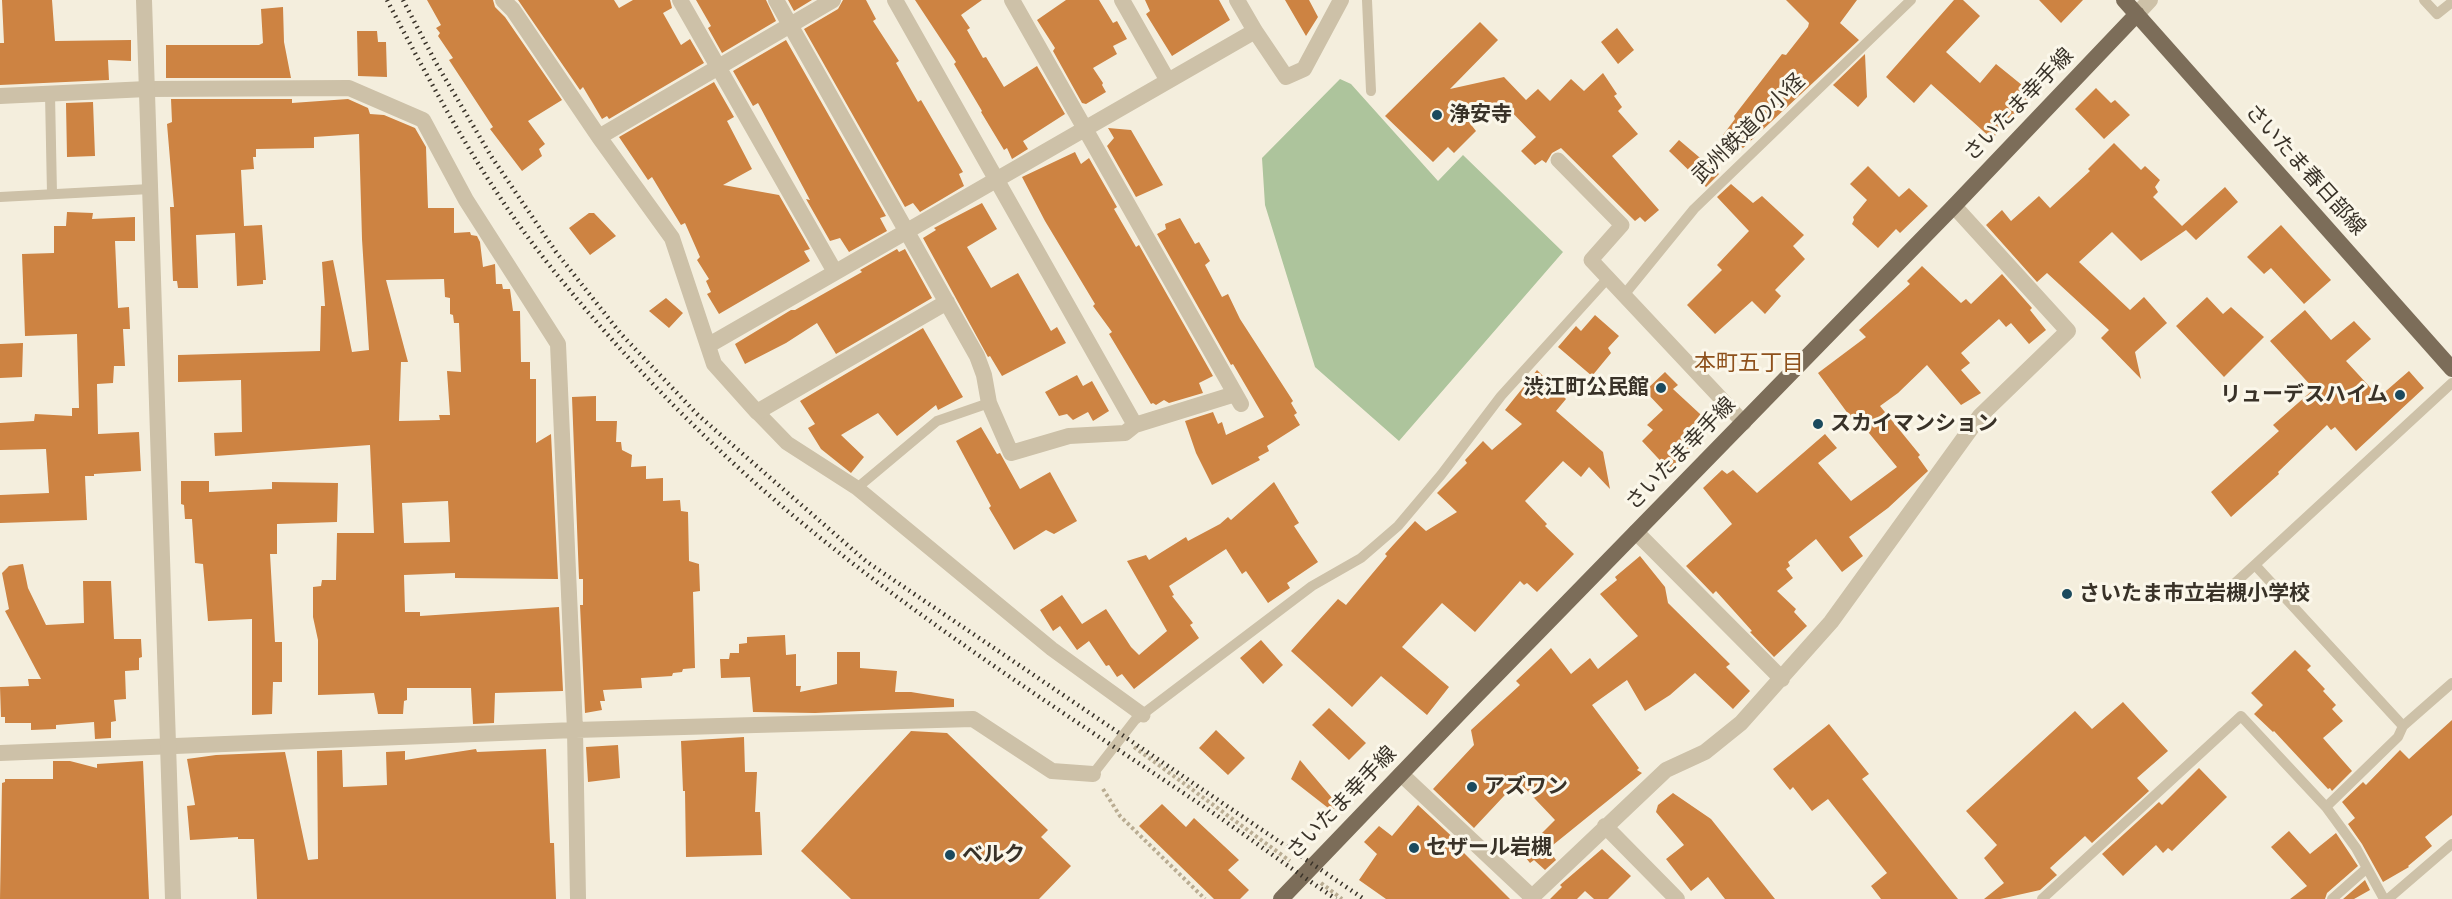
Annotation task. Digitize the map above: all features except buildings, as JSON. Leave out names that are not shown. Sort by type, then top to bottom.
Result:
[{"type":"main road","name":"さいたま春日部線","points":[[2124,0],[2452,369]]},
{"type":"main road","name":"さいたま幸手線","points":[[1281,899],[1954,206],[2136,14]]},
{"type":"street","points":[[144,0],[173,899]]},
{"type":"street","points":[[503,0],[513,10],[599,137],[672,238],[714,364],[787,443],[857,488],[1052,649],[1143,715]]},
{"type":"street","points":[[680,0],[835,272]]},
{"type":"street","points":[[776,0],[908,230],[977,357],[984,375],[989,403],[1011,453],[1069,436],[1125,433],[1136,424],[1238,399],[1012,0]]},
{"type":"street","points":[[599,137],[833,0]]},
{"type":"street","points":[[895,0],[1136,424]]},
{"type":"street","points":[[1122,0],[1168,81]]},
{"type":"street","points":[[1237,0],[1286,77],[1304,69],[1341,0]]},
{"type":"street","points":[[2136,14],[2150,0]]},
{"type":"street","points":[[709,345],[1255,31]]},
{"type":"street","points":[[0,96],[147,89],[349,88],[423,120],[466,200],[558,344],[575,730],[578,899]]},
{"type":"street","points":[[1558,160],[1622,225],[1591,260],[1744,423]]},
{"type":"street","points":[[1401,774],[1531,898],[1666,770],[1705,752],[1741,723],[1831,622],[1980,416],[2068,331],[1954,206]]},
{"type":"street","points":[[758,412],[947,302]]},
{"type":"street","points":[[1636,532],[1782,679]]},
{"type":"street","points":[[0,753],[575,730],[973,719],[1052,771],[1093,774]]},
{"type":"street","points":[[1605,826],[1677,899]]},
{"type":"lane","points":[[1367,0],[1371,92]]},
{"type":"lane","name":"武州鉄道の小径","points":[[1624,295],[1694,209],[1911,0]]},
{"type":"lane","points":[[2424,0],[2437,14],[2452,2]]},
{"type":"lane","points":[[50,94],[52,194]]},
{"type":"lane","points":[[0,197],[150,189]]},
{"type":"lane","points":[[1093,774],[1135,720],[1312,586],[1360,558],[1398,526],[1441,475],[1501,396],[1608,278]]},
{"type":"lane","points":[[2234,584],[2452,383]]},
{"type":"lane","points":[[857,488],[937,421],[989,403]]},
{"type":"lane","points":[[2255,565],[2403,726]]},
{"type":"lane","points":[[2326,807],[2398,737],[2403,726],[2452,683]]},
{"type":"lane","points":[[2042,899],[2241,716],[2326,807],[2356,848],[2386,899],[2452,844]]},
{"type":"lane","points":[[2332,899],[2367,868]]},
{"type":"path","points":[[1121,738],[1342,899]]},
{"type":"path","points":[[1093,774],[1120,816],[1204,899]]},
{"type":"green space","points":[[1340,79],[1351,84],[1438,181],[1463,155],[1563,252],[1399,441],[1315,367],[1265,205],[1262,158]]},
{"type":"railway","points":[[387,0],[460,134],[523,231],[627,357],[715,446],[826,543],[928,620],[1212,812],[1336,899]]},
{"type":"railway","points":[[403,0],[436,63],[491,156],[556,252],[621,334],[698,415],[867,562],[1364,899]]},
{"type":"place","name":"浄安寺","points":[[1437,115]]},
{"type":"place","name":"渋江町公民館","points":[[1661,388]]},
{"type":"place","name":"リューデスハイム","points":[[2400,395]]},
{"type":"place","name":"スカイマンション","points":[[1818,424]]},
{"type":"place","name":"さいたま市立岩槻小学校","points":[[2067,594]]},
{"type":"place","name":"アズワン","points":[[1472,787]]},
{"type":"place","name":"セザール岩槻","points":[[1414,848]]},
{"type":"place","name":"ベルク","points":[[950,855]]},
{"type":"district","name":"本町五丁目","points":[[1749,364]]}]
